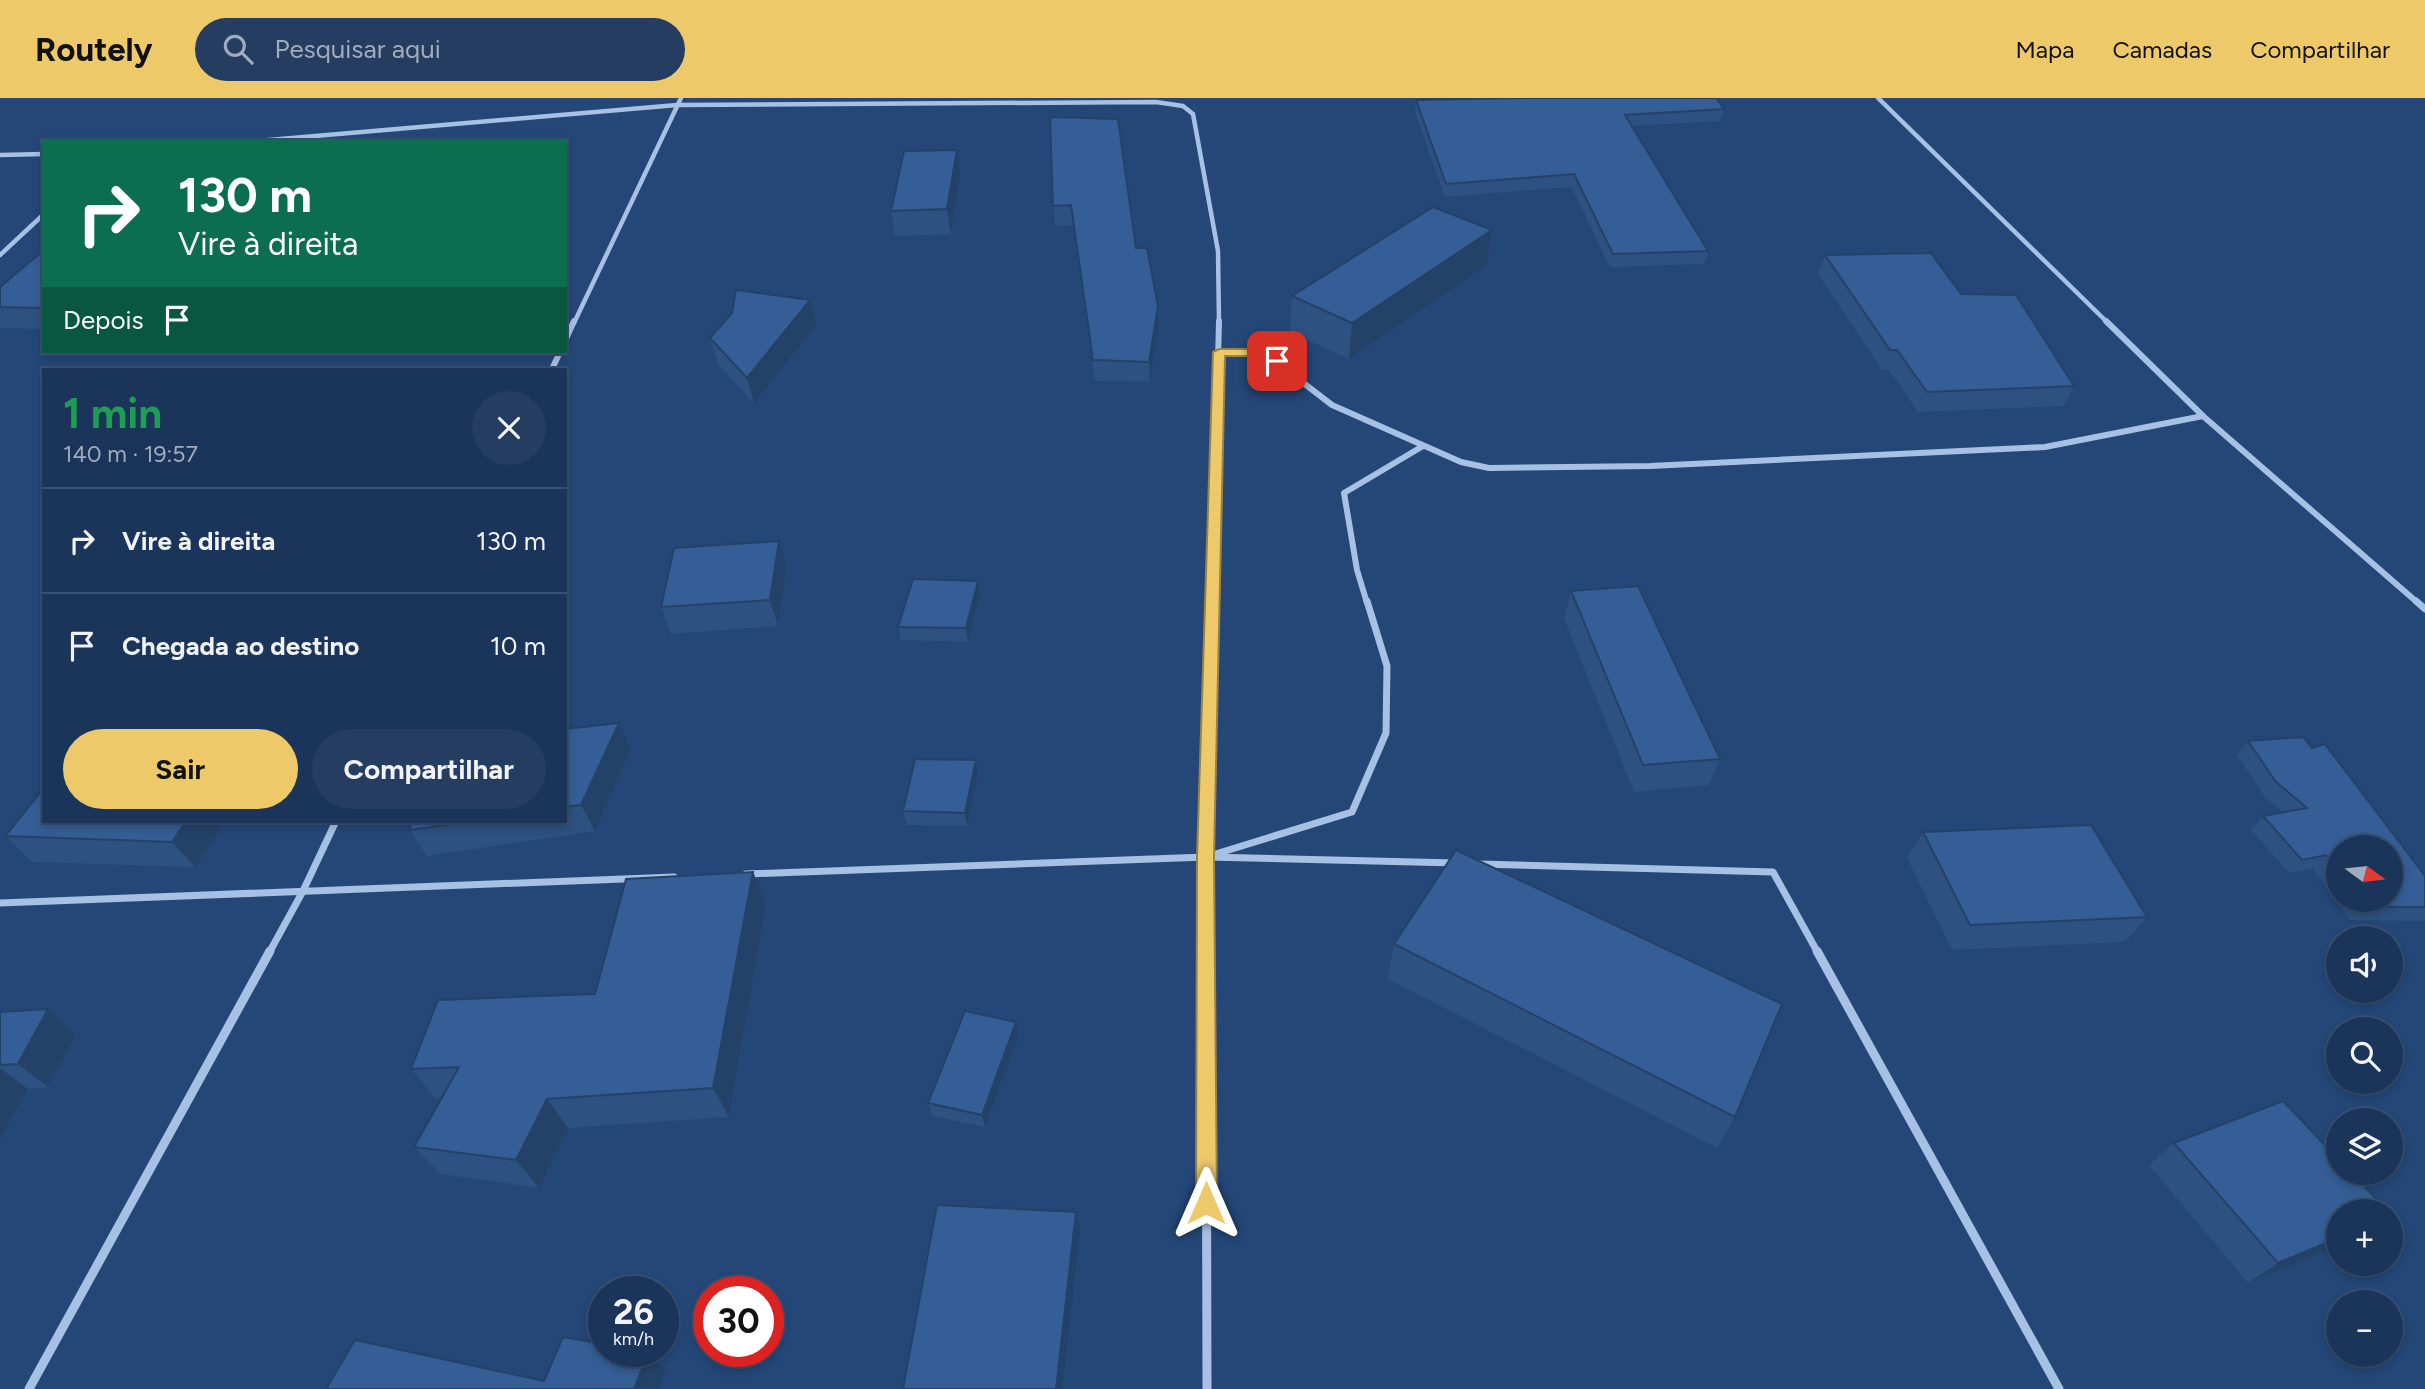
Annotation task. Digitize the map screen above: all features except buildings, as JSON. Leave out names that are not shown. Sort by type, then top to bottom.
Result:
[{"type":"street","points":[[567,337],[681,98]]},
{"type":"street","points":[[1156,102],[1171,98]]},
{"type":"street","points":[[1878,98],[2203,416],[2425,609]]},
{"type":"street","points":[[267,140],[677,105],[1156,102],[1183,106],[1193,114],[1218,251],[1219,352],[1206,857],[1207,1389]]},
{"type":"street","points":[[0,155],[42,155]]},
{"type":"street","points":[[0,255],[42,216]]},
{"type":"street","points":[[1219,352],[1261,353],[1277,361],[1313,394],[1332,405],[1461,462],[1489,468],[1650,466],[2045,447],[2203,416]]},
{"type":"street","points":[[1206,857],[1352,812],[1386,733],[1387,666],[1357,570],[1344,493],[1423,446]]},
{"type":"street","points":[[29,1389],[303,891],[336,823]]},
{"type":"street","points":[[733,875],[1206,857],[1773,872],[2059,1389]]},
{"type":"street","points":[[0,903],[678,877]]},
{"type":"route","points":[[1206,1203],[1206,857],[1219,352],[1261,353],[1277,361]]}]
